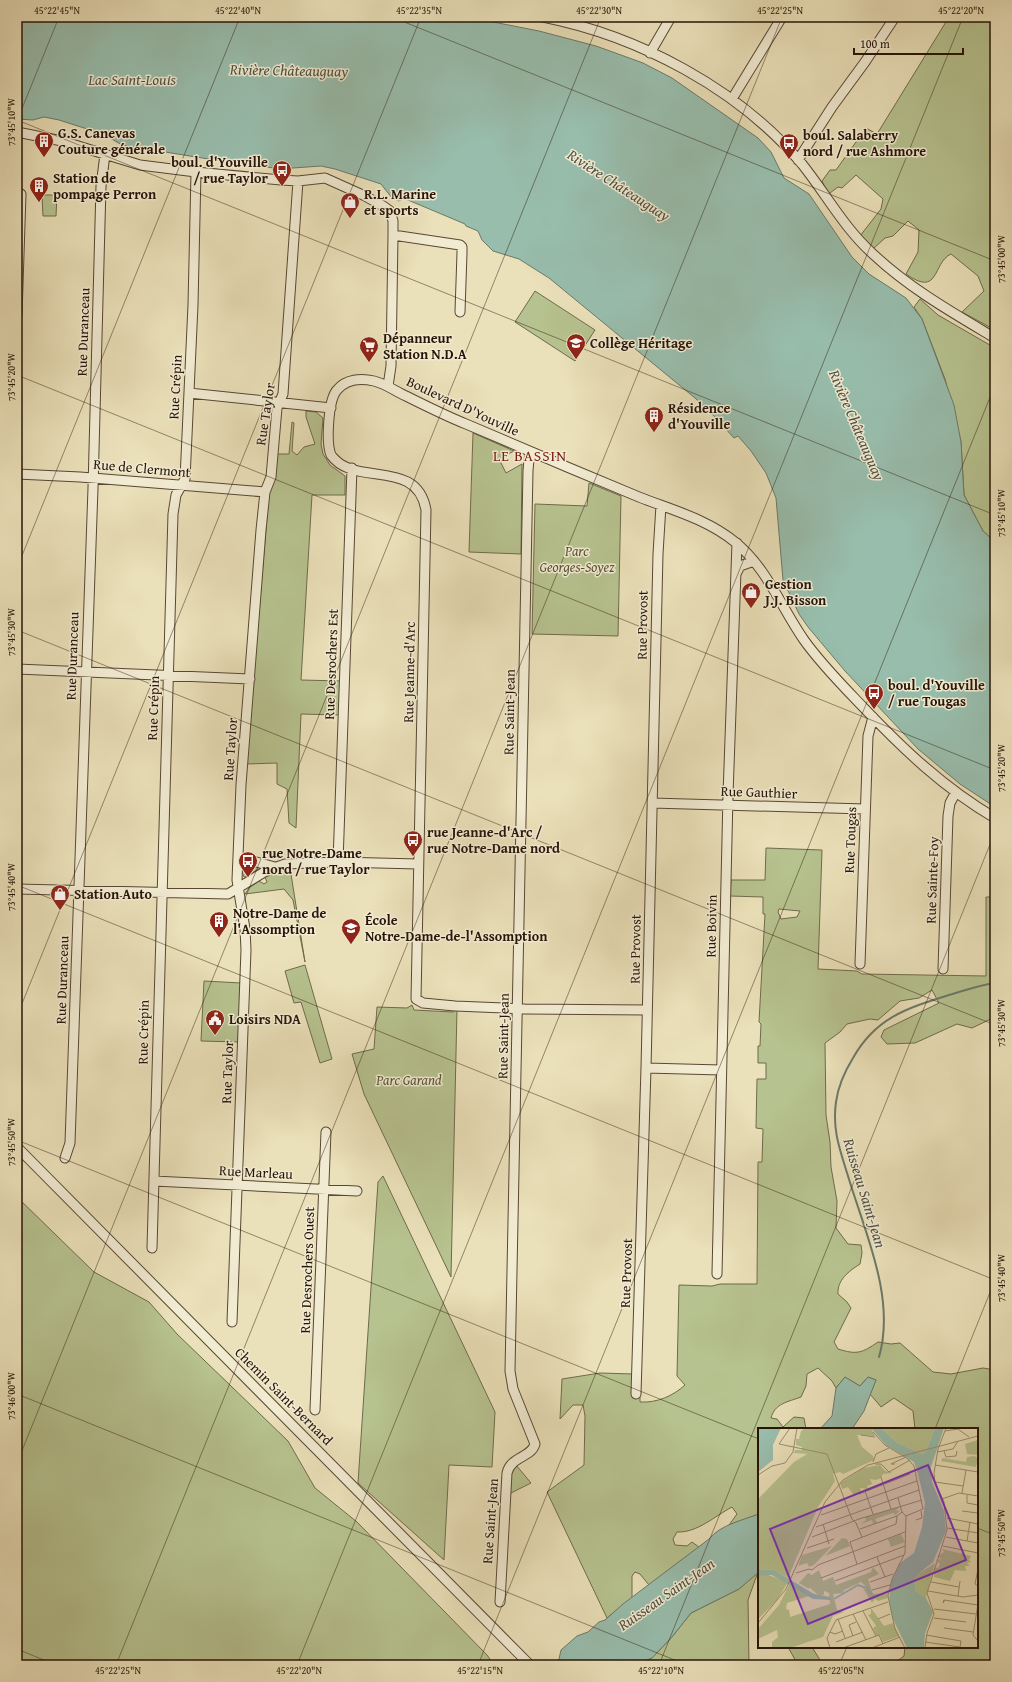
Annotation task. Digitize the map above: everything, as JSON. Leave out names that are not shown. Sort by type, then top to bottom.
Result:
[{"type":"street","points":[[543,17],[559,19],[601,33],[650,53],[732,99],[761,122],[798,160],[846,225],[874,255],[937,302],[995,338]]},
{"type":"street","points":[[650,53],[671,17]]},
{"type":"street","points":[[732,99],[782,17]]},
{"type":"street","points":[[798,160],[829,111],[865,62],[895,17]]},
{"type":"street","name":"Boulevard D'Youville","points":[[17,132],[64,141],[140,165],[196,172],[298,181],[325,178],[376,201],[390,211],[393,221],[390,366],[388,386],[428,407],[532,453],[703,521],[737,544],[754,561],[766,577],[804,640],[830,672],[872,717],[915,759],[956,792],[995,818]]},
{"type":"street","name":"Rue Duranceau","points":[[65,1158],[70,1143],[93,478],[101,186],[105,154]]},
{"type":"street","name":"Rue Crépin","points":[[152,1248],[173,514],[176,495],[185,479],[196,172]]},
{"type":"street","name":"Rue Taylor","points":[[232,1322],[246,950],[244,925],[238,889],[238,857],[265,492],[271,477],[277,408],[281,402],[283,394],[298,181]]},
{"type":"street","points":[[17,314],[21,194]]},
{"type":"street","points":[[393,236],[460,245],[462,248],[460,312]]},
{"type":"street","name":"Rue Jeanne-d'Arc","points":[[388,386],[365,380],[345,383],[335,392],[331,408],[328,438],[329,452],[340,464],[352,468],[388,475],[411,483],[421,494],[425,504],[426,559],[416,992],[418,1001],[428,1004],[518,1008]]},
{"type":"street","points":[[189,393],[331,408]]},
{"type":"street","name":"Rue Saint-Jean","points":[[500,1602],[507,1473],[510,1464],[532,1450],[534,1444],[513,1389],[510,1371],[528,471],[529,459],[532,453]]},
{"type":"street","name":"Rue Desrochers Est","points":[[338,862],[352,468]]},
{"type":"street","name":"Rue de Clermont","points":[[17,474],[93,478],[265,492]]},
{"type":"street","name":"Rue Provost","points":[[636,1394],[646,1068],[658,554],[661,505]]},
{"type":"street","name":"Rue Boivin","points":[[717,1274],[728,805],[737,544]]},
{"type":"street","points":[[735,578],[740,566],[754,561]]},
{"type":"street","points":[[17,669],[250,679]]},
{"type":"street","name":"Rue Tougas","points":[[860,964],[868,736],[872,717]]},
{"type":"street","name":"Rue Sainte-Foy","points":[[943,970],[948,816],[950,802],[956,792]]},
{"type":"street","name":"Rue Gauthier","points":[[652,803],[865,809]]},
{"type":"street","points":[[238,857],[275,867]]},
{"type":"street","points":[[17,889],[228,894],[260,874],[275,867],[305,862],[418,864]]},
{"type":"street","points":[[518,1008],[647,1010]]},
{"type":"street","points":[[646,1068],[721,1070]]},
{"type":"street","name":"Rue Desrochers Ouest","points":[[316,1410],[326,1132]]},
{"type":"street","name":"Chemin Saint-Bernard","points":[[17,1147],[530,1665]]},
{"type":"street","name":"Rue Marleau","points":[[154,1181],[357,1191]]},
{"type":"green space","points":[[949,17],[995,17],[995,330],[962,312],[984,291],[978,276],[951,254],[945,258],[930,281],[925,282],[917,280],[906,274],[918,252],[919,230],[908,221],[893,236],[885,238],[873,249],[860,236],[881,209],[883,199],[856,175],[842,188],[838,187],[830,193],[827,192],[822,181],[830,170],[836,170],[866,128],[877,134]]},
{"type":"green space","points":[[57,195],[56,216],[43,216],[42,196]]},
{"type":"green space","points":[[535,291],[595,330],[575,361],[515,322]]},
{"type":"green space","points":[[920,299],[938,315],[995,348],[995,542],[983,531],[964,495],[961,442],[945,379],[922,319],[914,307]]},
{"type":"green space","points":[[306,411],[316,412],[323,418],[321,444],[323,454],[330,465],[345,476],[345,495],[312,495],[301,680],[341,681],[340,715],[301,714],[296,828],[289,823],[287,789],[277,784],[277,763],[246,764],[269,494],[276,454],[289,454],[292,422],[294,423],[292,451],[297,455],[304,447],[315,444],[306,417]]},
{"type":"green space","name":"Parc Georges-Soyez","points":[[473,433],[514,451],[499,459],[506,473],[522,464],[521,554],[469,552]]},
{"type":"green space","name":"Parc Georges-Soyez","points":[[589,483],[621,496],[618,636],[532,634],[535,504],[587,506]]},
{"type":"green space","points":[[766,848],[822,850],[818,969],[857,971],[862,974],[986,976],[986,897],[995,897],[995,1017],[972,1028],[957,1024],[915,1043],[887,1044],[881,1037],[884,1030],[939,1003],[932,990],[919,998],[900,1001],[878,1020],[870,1019],[847,1024],[840,1032],[825,1043],[826,1115],[830,1142],[831,1167],[837,1201],[836,1228],[848,1244],[861,1245],[862,1253],[860,1264],[844,1276],[839,1284],[838,1294],[851,1308],[834,1342],[838,1349],[850,1352],[863,1351],[878,1342],[891,1344],[900,1343],[933,1372],[951,1374],[983,1368],[995,1370],[995,1665],[892,1665],[904,1656],[905,1648],[978,1648],[978,1428],[915,1428],[913,1411],[894,1398],[881,1407],[870,1394],[876,1380],[868,1377],[860,1386],[845,1377],[836,1388],[832,1381],[818,1368],[807,1374],[806,1386],[801,1397],[779,1406],[771,1418],[777,1419],[783,1427],[794,1417],[804,1418],[806,1428],[758,1428],[758,1514],[729,1525],[737,1514],[732,1507],[699,1527],[684,1532],[677,1532],[673,1539],[675,1545],[687,1546],[692,1542],[699,1547],[649,1585],[640,1574],[635,1572],[632,1576],[632,1598],[607,1618],[547,1492],[584,1465],[585,1416],[583,1405],[573,1405],[560,1419],[562,1379],[600,1373],[633,1374],[632,1396],[640,1397],[640,1402],[664,1398],[685,1385],[677,1376],[679,1285],[712,1286],[720,1284],[757,1284],[758,1162],[762,1162],[763,1129],[756,1128],[757,1079],[766,1079],[766,1063],[758,1063],[758,1046],[760,1046],[761,1024],[759,1022],[765,914],[763,914],[763,897],[730,896],[731,880],[765,880]],"holes":[[[779,909],[800,911],[797,917],[781,919],[778,912]]]},
{"type":"green space","points":[[245,864],[258,867],[258,869],[247,877],[244,877],[241,870]]},
{"type":"green space","points":[[290,868],[305,962],[293,900],[284,889],[245,894],[249,888],[259,881],[264,884],[267,882],[265,877]]},
{"type":"green space","points":[[305,965],[332,1059],[320,1063],[301,1002],[294,1003],[285,971]]},
{"type":"green space","points":[[204,981],[241,983],[238,1042],[201,1041]]},
{"type":"green space","name":"Parc Garand","points":[[412,1005],[414,1010],[453,1012],[457,1009],[451,1277],[364,1094],[352,1054],[374,1049],[377,1007],[407,1008]]},
{"type":"green space","points":[[383,1176],[495,1412],[492,1467],[449,1465],[444,1560],[358,1483],[378,1182]]},
{"type":"green space","points":[[17,1197],[94,1272],[149,1302],[177,1334],[288,1441],[315,1488],[357,1522],[487,1655],[494,1665],[17,1665]]},
{"type":"green space","points":[[516,1465],[531,1483],[509,1494],[511,1474]]},
{"type":"green space","points":[[758,1572],[748,1600],[749,1665],[634,1665],[652,1658],[672,1637],[691,1613],[739,1589]]},
{"type":"green space","points":[[789,1648],[813,1648],[823,1665],[798,1665]]},
{"type":"water","points":[[17,17],[169,17],[178,21],[213,17],[451,17],[483,20],[539,31],[596,46],[643,63],[672,78],[758,138],[771,152],[784,178],[809,194],[852,257],[869,274],[906,298],[922,319],[954,405],[961,442],[964,495],[983,531],[995,542],[995,807],[960,784],[918,749],[845,671],[799,614],[783,580],[776,498],[766,473],[751,451],[738,436],[734,438],[695,398],[549,278],[519,259],[493,251],[482,240],[478,231],[466,226],[465,224],[408,200],[403,199],[399,201],[392,198],[381,184],[335,169],[321,166],[279,169],[244,163],[227,162],[122,145],[103,134],[59,120],[44,117],[33,120],[17,119]]},
{"type":"water","points":[[845,1377],[860,1386],[868,1377],[876,1380],[864,1411],[853,1428],[821,1428],[832,1416],[836,1388]]},
{"type":"water","points":[[758,1514],[758,1573],[739,1589],[691,1613],[672,1637],[652,1658],[634,1665],[554,1665],[559,1659],[561,1650],[577,1636],[588,1632],[599,1622],[605,1620],[623,1604],[719,1530]]},
{"type":"waterway","name":"Ruisseau Saint-Jean","points":[[879,1357],[883,1335],[884,1312],[881,1289],[870,1243],[845,1167],[836,1131],[835,1112],[838,1091],[847,1068],[862,1044],[883,1023],[894,1016],[920,1005],[972,988],[995,983]]},
{"type":"place","name":"G.S. Canevas Couture générale","points":[[44,158]]},
{"type":"place","name":"boul. Salaberry nord / rue Ashmore","points":[[789,160]]},
{"type":"place","name":"boul. d'Youville / rue Taylor","points":[[282,187]]},
{"type":"place","name":"Station de pompage Perron","points":[[39,203]]},
{"type":"place","name":"R.L. Marine et sports","points":[[350,219]]},
{"type":"place","name":"Collège Héritage","points":[[576,360]]},
{"type":"place","name":"Dépanneur Station N.D.A","points":[[369,363]]},
{"type":"place","name":"Résidence d'Youville","points":[[654,433]]},
{"type":"place","name":"Gestion J.J. Bisson","points":[[751,609]]},
{"type":"place","name":"boul. d'Youville / rue Tougas","points":[[874,710]]},
{"type":"place","name":"rue Jeanne-d'Arc / rue Notre-Dame nord","points":[[413,857]]},
{"type":"place","name":"rue Notre-Dame nord / rue Taylor","points":[[248,878]]},
{"type":"place","name":"Station Auto","points":[[60,911]]},
{"type":"place","name":"Notre-Dame de l'Assomption","points":[[219,938]]},
{"type":"place","name":"École Notre-Dame-de-l'Assomption","points":[[351,945]]},
{"type":"place","name":"Loisirs NDA","points":[[215,1036]]},
{"type":"district","name":"LE BASSIN","points":[[530,455]]},
{"type":"water label","name":"Rivière Châteauguay","points":[[289,70]]},
{"type":"water label","name":"Lac Saint-Louis","points":[[132,79]]},
{"type":"water label","name":"Rivière Châteauguay","points":[[619,185]]},
{"type":"water label","name":"Rivière Châteauguay","points":[[857,425]]}]
